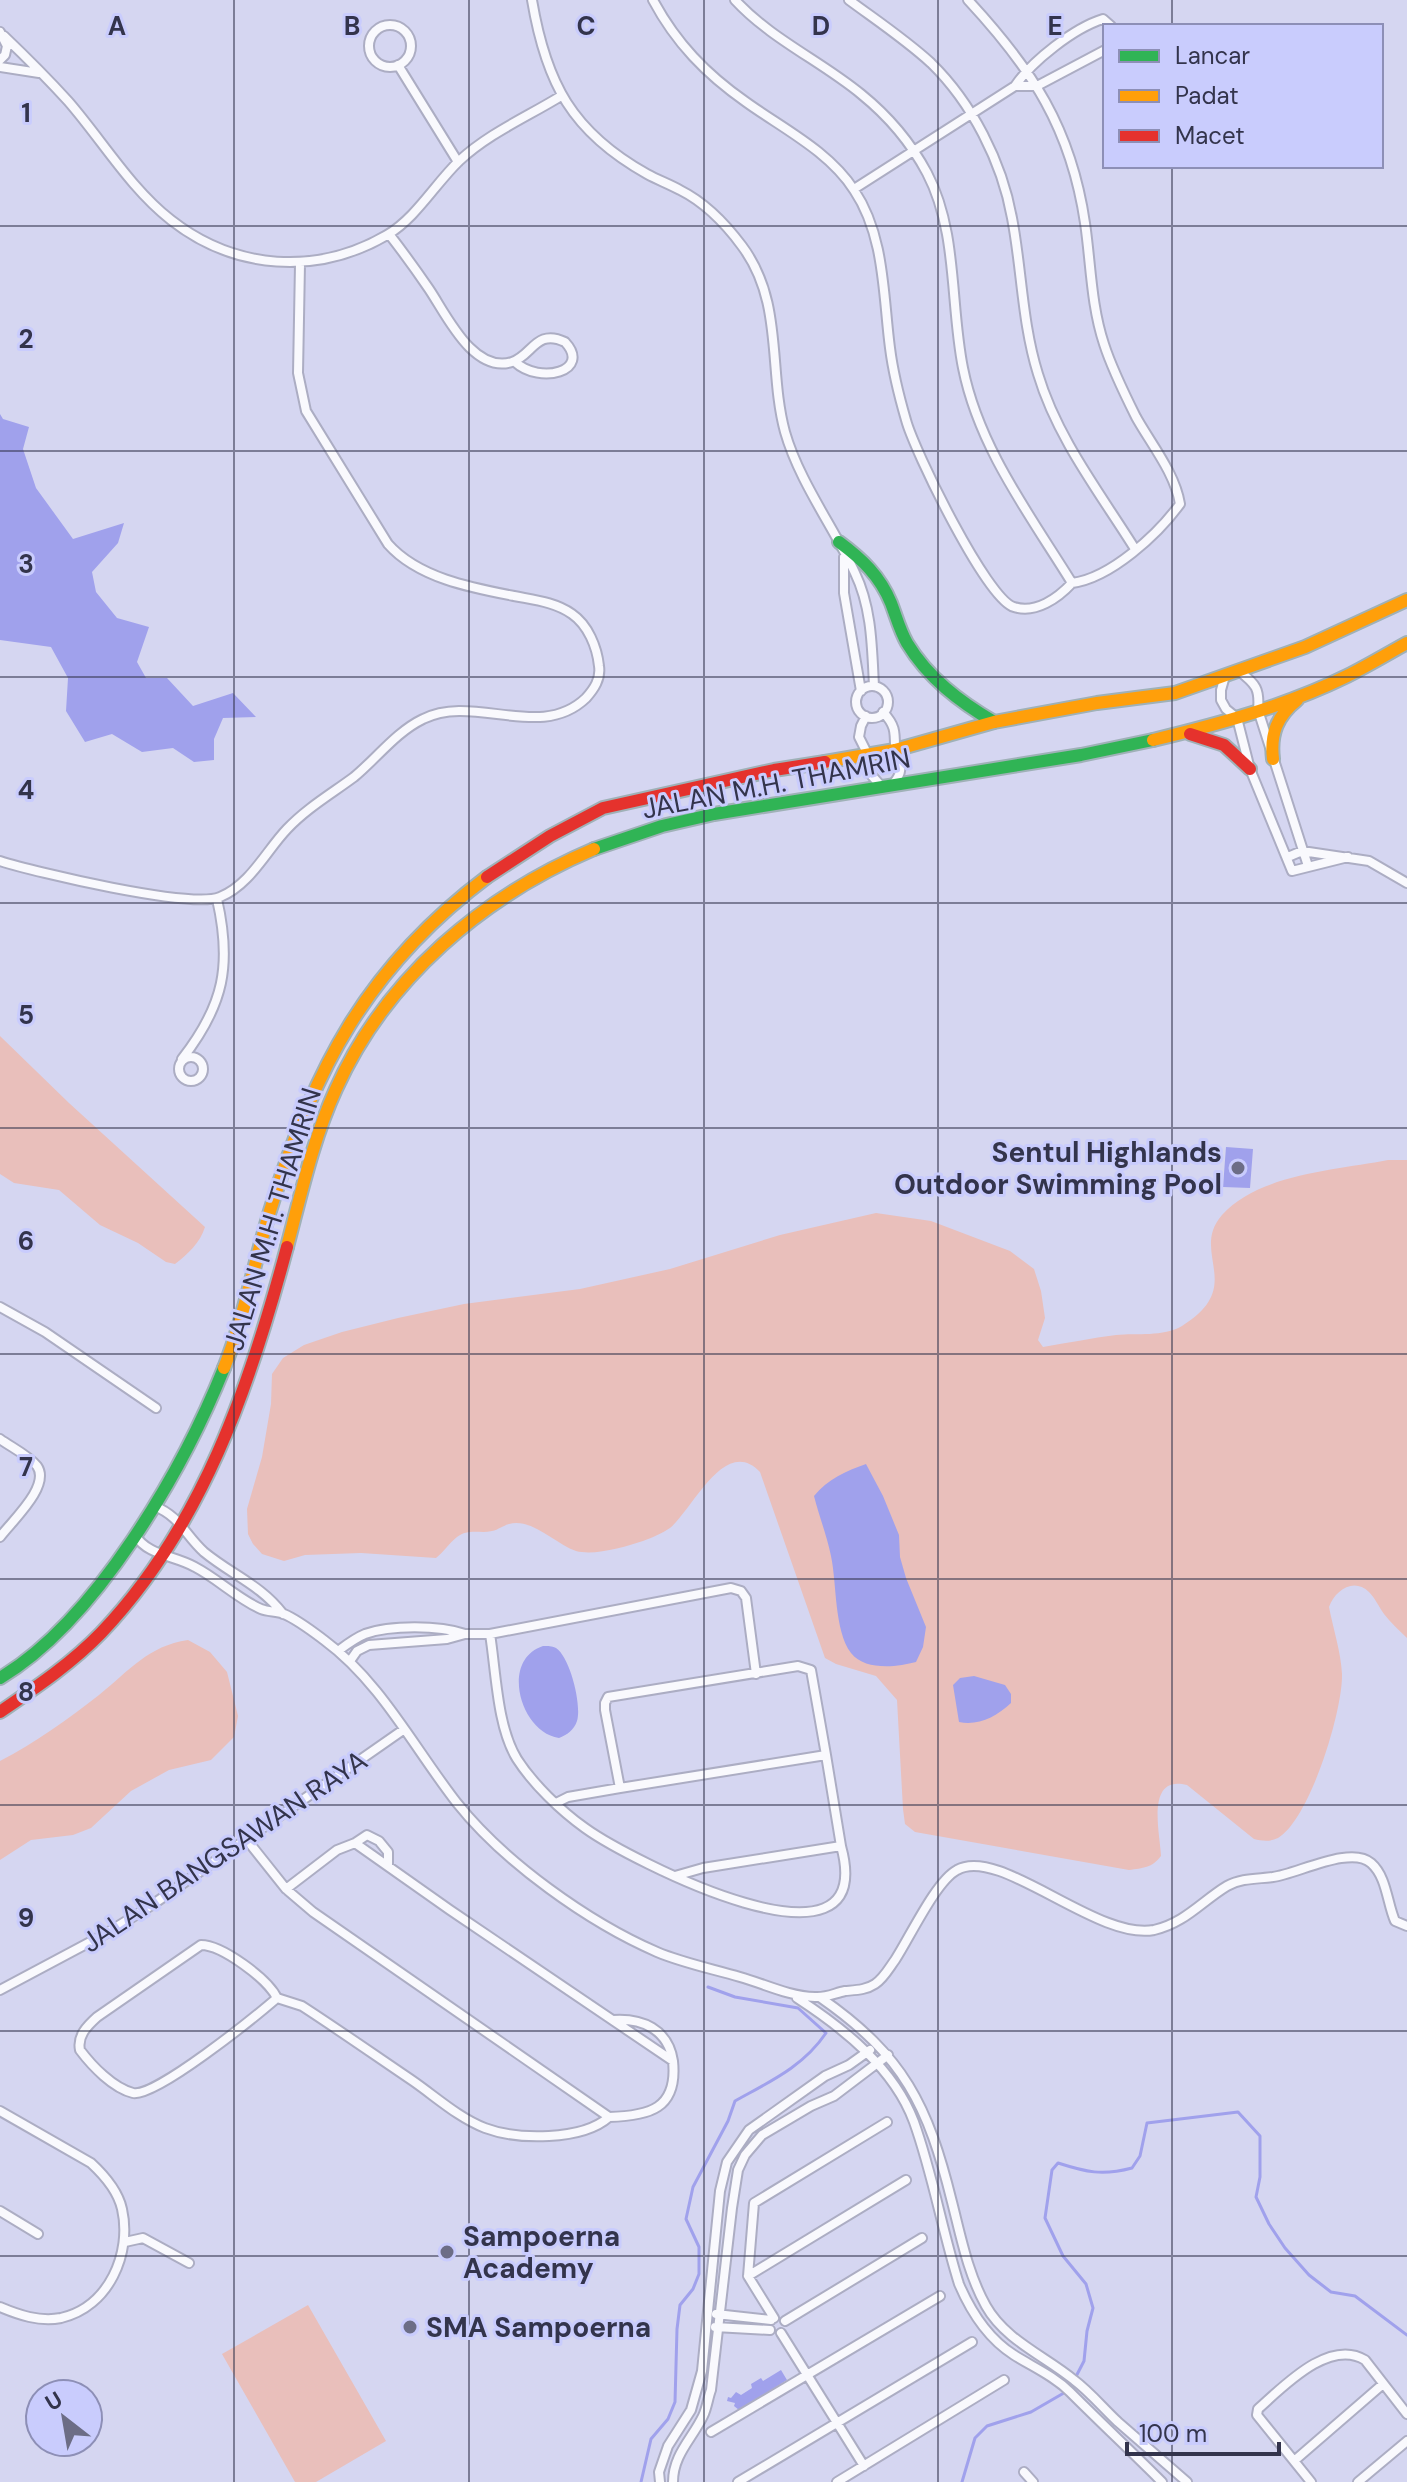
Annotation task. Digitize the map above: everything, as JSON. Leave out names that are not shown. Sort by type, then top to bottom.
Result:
[{"type":"main road","points":[[841,548],[870,566],[881,581],[906,642],[936,681],[958,700],[994,722]]},
{"type":"main road","points":[[1225,676],[1305,647],[1407,600]]},
{"type":"main road","points":[[1237,718],[1306,694],[1407,643]]},
{"type":"main road","name":"JALAN M.H. THAMRIN","points":[[0,1678],[20,1666],[56,1633],[88,1597],[154,1506],[204,1417],[226,1363],[271,1208],[310,1096],[333,1050],[390,965],[423,929],[461,896],[505,863],[603,808],[774,770],[895,750],[994,722],[1097,703],[1175,693],[1225,676]]},
{"type":"main road","points":[[1273,759],[1271,748],[1275,725],[1288,707],[1306,694]]},
{"type":"main road","name":"JALAN M.H. THAMRIN","points":[[0,1712],[60,1673],[90,1646],[115,1620],[165,1554],[182,1526],[213,1466],[241,1398],[327,1112],[371,1029],[438,947],[506,893],[553,865],[600,844],[665,824],[814,795],[1074,757],[1174,736],[1237,718]]},
{"type":"main road","points":[[1174,736],[1191,734],[1209,737],[1225,744],[1250,769]]},
{"type":"street","points":[[532,0],[553,81],[591,133],[621,159],[681,190],[716,215],[750,258],[765,290],[771,317],[779,402],[786,434],[795,459],[863,593],[872,644],[874,686]]},
{"type":"street","points":[[653,0],[666,24],[695,61],[745,102],[831,164],[854,189],[873,230],[881,268],[890,352],[911,438],[940,498],[976,560],[1007,604],[1034,608],[1063,594],[1072,583],[1100,574],[1167,522],[1180,504],[1178,494],[1123,390],[1104,344],[1094,302],[1085,221],[1073,163],[1055,118],[1027,69],[968,0]]},
{"type":"street","points":[[735,0],[761,24],[860,92],[879,109],[913,151],[927,174],[949,244],[954,313],[963,368],[978,417],[999,467],[1072,583]]},
{"type":"street","points":[[849,0],[932,64],[971,114],[994,159],[1005,190],[1012,217],[1027,326],[1047,400],[1067,441],[1135,549]]},
{"type":"street","points":[[854,189],[1015,86],[1027,69],[1094,22],[1105,19],[1109,24]]},
{"type":"street","points":[[395,26],[406,32],[409,38],[408,57],[398,65],[385,66],[374,60],[371,54],[372,35],[382,27],[395,26]]},
{"type":"street","points":[[2,34],[66,99],[141,191],[170,220],[229,254],[300,264],[358,247],[389,234],[430,195],[458,162],[501,130],[561,96]]},
{"type":"street","points":[[0,60],[7,46],[2,34]]},
{"type":"street","points":[[1015,86],[1037,86],[1103,51]]},
{"type":"street","points":[[398,65],[458,162]]},
{"type":"street","points":[[0,67],[40,73]]},
{"type":"street","points":[[389,234],[454,330],[468,346],[489,360],[515,362],[536,374],[555,375],[567,368],[571,352],[565,342],[551,338],[532,345],[515,362]]},
{"type":"street","points":[[0,861],[51,875],[155,896],[217,899],[247,877],[306,811],[352,778],[422,719],[456,710],[551,717],[583,701],[595,689],[600,670],[588,630],[574,615],[557,606],[435,575],[413,566],[388,544],[306,411],[298,373],[300,264]]},
{"type":"street","points":[[841,548],[844,593],[861,691],[856,705],[866,716],[878,716],[887,704],[886,694],[874,686]]},
{"type":"street","points":[[853,648],[872,644]]},
{"type":"street","points":[[1239,671],[1255,683],[1259,692],[1258,710],[1308,866]]},
{"type":"street","points":[[1225,676],[1221,700],[1237,718],[1250,769],[1292,871],[1348,857]]},
{"type":"street","points":[[861,691],[874,686]]},
{"type":"street","points":[[866,716],[859,737],[868,755],[866,769],[888,785],[901,770],[895,750],[895,729],[883,712]]},
{"type":"street","points":[[1288,857],[1302,851],[1369,861],[1407,883]]},
{"type":"street","points":[[182,1059],[211,1017],[222,986],[226,962],[225,940],[217,899]]},
{"type":"street","points":[[0,1307],[45,1332],[156,1408]]},
{"type":"street","points":[[0,1439],[33,1462],[41,1474],[34,1494],[0,1537]]},
{"type":"street","points":[[154,1506],[170,1514],[206,1553],[270,1596],[283,1614],[350,1661],[378,1693],[470,1818],[544,1884],[570,1903],[658,1952],[793,1995],[821,1998],[866,1988],[878,1982],[951,1873],[966,1866],[979,1865],[1014,1877],[1095,1918],[1142,1931],[1154,1930],[1183,1919],[1226,1886],[1238,1881],[1274,1877],[1342,1859],[1363,1859],[1373,1865],[1382,1879],[1395,1921],[1407,1926]]},
{"type":"street","points":[[135,1535],[147,1549],[197,1567],[262,1610],[283,1614]]},
{"type":"street","points":[[350,1661],[357,1651],[369,1645],[490,1634],[737,1589],[746,1598],[756,1674]]},
{"type":"street","points":[[338,1651],[363,1635],[385,1629],[447,1628],[465,1634]]},
{"type":"street","points":[[402,1643],[403,1629]]},
{"type":"street","points":[[490,1634],[510,1747],[525,1770],[583,1826],[610,1844],[675,1876],[747,1904],[795,1912],[817,1911],[833,1904],[846,1883],[811,1670],[803,1666],[608,1697],[605,1710],[620,1788]]},
{"type":"street","name":"JALAN BANGSAWAN RAYA","points":[[0,1990],[107,1933],[247,1840],[403,1730]]},
{"type":"street","points":[[556,1803],[568,1797],[826,1755]]},
{"type":"street","points":[[286,1889],[337,1850],[367,1835],[379,1841],[388,1852],[388,1866]]},
{"type":"street","points":[[247,1840],[286,1889],[328,1923],[609,2117]]},
{"type":"street","points":[[355,1843],[673,2061]]},
{"type":"street","points":[[675,1876],[703,1868],[841,1846]]},
{"type":"street","points":[[277,1998],[165,2083],[145,2092],[132,2093],[120,2088],[86,2058],[79,2045],[83,2032],[97,2017],[201,1945],[212,1946],[250,1970],[268,1985],[277,1998],[302,2006],[454,2110],[484,2127],[515,2135],[565,2134],[596,2126],[609,2117],[642,2115],[660,2106],[671,2092],[673,2061],[669,2047],[657,2030],[635,2021],[613,2020]]},
{"type":"street","points":[[793,1995],[833,2022],[876,2063],[899,2093],[913,2120],[933,2183],[947,2246],[968,2306],[995,2340],[1071,2392],[1161,2482],[1170,2467]]},
{"type":"street","points":[[821,1998],[844,2014],[888,2055],[923,2107],[965,2252],[987,2308],[1005,2331],[1076,2381],[1187,2482]]},
{"type":"street","points":[[660,2482],[659,2472],[668,2446],[691,2410],[702,2371],[720,2191],[727,2162],[749,2130],[825,2076],[849,2065],[877,2045]]},
{"type":"street","points":[[673,2482],[673,2471],[684,2445],[703,2416],[711,2390],[738,2170],[745,2155],[762,2135],[834,2096],[888,2055]]},
{"type":"street","points":[[849,2065],[857,2078]]},
{"type":"street","points":[[802,2093],[811,2106]]},
{"type":"street","points":[[0,2111],[91,2163],[101,2172],[114,2189],[122,2207],[125,2242],[115,2274],[93,2302],[78,2311],[46,2319],[31,2318],[0,2307]]},
{"type":"street","points":[[706,2326],[772,2323],[781,2317],[786,2328],[781,2333],[775,2333],[772,2323],[748,2276],[754,2203],[887,2122]]},
{"type":"street","points":[[748,2276],[906,2180]]},
{"type":"street","points":[[0,2211],[38,2234]]},
{"type":"street","points":[[125,2242],[143,2238],[189,2263]]},
{"type":"street","points":[[785,2321],[922,2238]]},
{"type":"street","points":[[711,2432],[940,2296]]},
{"type":"street","points":[[708,2313],[772,2323]]},
{"type":"street","points":[[781,2333],[864,2466]]},
{"type":"street","points":[[738,2482],[972,2342]]},
{"type":"street","points":[[1311,2482],[1257,2415],[1258,2409],[1315,2361],[1327,2357],[1359,2356],[1407,2414]]},
{"type":"street","points":[[837,2482],[1004,2380]]},
{"type":"street","points":[[1294,2461],[1383,2384]]},
{"type":"street","points":[[1358,2482],[1407,2441]]},
{"type":"street","points":[[1024,2472],[1033,2482]]},
{"type":"shaded area","points":[[0,1036],[205,1227],[193,1248],[175,1264],[100,1225],[59,1190],[14,1183],[0,1174]]},
{"type":"shaded area","points":[[1388,1160],[1407,1160],[1407,1638],[1363,1588],[1346,1588],[1332,1601],[1329,1607],[1342,1674],[1337,1712],[1313,1787],[1290,1827],[1275,1839],[1254,1839],[1187,1785],[1174,1784],[1165,1788],[1158,1808],[1161,1856],[1151,1865],[1139,1869],[1129,1870],[915,1832],[905,1824],[897,1700],[876,1676],[825,1658],[760,1472],[747,1463],[734,1462],[722,1468],[667,1530],[643,1541],[600,1552],[576,1551],[535,1528],[518,1523],[492,1531],[461,1534],[436,1558],[361,1553],[305,1555],[284,1561],[262,1554],[248,1534],[247,1509],[262,1457],[271,1404],[272,1374],[283,1358],[304,1345],[342,1332],[464,1304],[580,1289],[670,1269],[780,1235],[876,1213],[931,1221],[1010,1251],[1034,1269],[1045,1318],[1038,1340],[1043,1347],[1116,1335],[1158,1333],[1182,1326],[1201,1311],[1211,1297],[1215,1283],[1211,1243],[1213,1229],[1237,1201],[1277,1182],[1299,1176]]},
{"type":"shaded area","points":[[188,1640],[210,1652],[227,1672],[238,1716],[234,1737],[211,1760],[169,1770],[131,1791],[91,1828],[73,1835],[31,1840],[0,1860],[0,1761],[63,1722],[150,1653]]},
{"type":"shaded area","points":[[308,2305],[386,2441],[316,2482],[295,2482],[222,2354]]},
{"type":"water","points":[[0,414],[3,419],[29,427],[23,449],[36,488],[73,539],[124,523],[118,543],[92,572],[96,592],[117,618],[149,627],[137,662],[146,678],[167,678],[193,706],[233,693],[256,717],[223,718],[214,739],[214,760],[194,762],[173,748],[142,752],[112,734],[85,742],[66,711],[68,678],[51,647],[0,640]]},
{"type":"water","name":"Sentul Highlands Outdoor Swimming Pool","points":[[1226,1147],[1253,1149],[1250,1188],[1223,1187]]},
{"type":"water","points":[[866,1464],[899,1535],[900,1557],[906,1578],[926,1627],[923,1647],[916,1662],[908,1664],[882,1666],[857,1659],[846,1643],[839,1620],[831,1556],[814,1496],[838,1476]]},
{"type":"water","points":[[543,1646],[556,1648],[561,1653],[576,1693],[577,1721],[570,1732],[559,1738],[545,1733],[534,1723],[520,1695],[522,1665],[530,1654]]},
{"type":"water","points":[[974,1676],[1005,1685],[1011,1694],[1011,1703],[986,1719],[973,1723],[959,1722],[953,1685],[960,1678]]},
{"type":"water","points":[[781,2370],[787,2380],[739,2410],[735,2403],[727,2401],[736,2392],[741,2395],[752,2388],[751,2384]]},
{"type":"waterway","points":[[641,2482],[651,2439],[668,2419],[675,2402],[680,2305],[693,2289],[699,2274],[699,2247],[686,2219],[693,2187],[728,2121],[735,2101],[796,2064],[826,2033],[798,2008],[735,1997],[708,1987]]},
{"type":"waterway","points":[[962,2482],[975,2438],[987,2426],[1031,2412],[1069,2390],[1084,2361],[1093,2308],[1086,2284],[1063,2256],[1045,2218],[1052,2170],[1058,2163],[1094,2172],[1132,2168],[1140,2156],[1147,2123],[1238,2112],[1260,2136],[1260,2177],[1256,2197],[1285,2248],[1309,2275],[1331,2292],[1355,2296],[1407,2335]]},
{"type":"traffic: fast","points":[[839,542],[876,576],[915,656],[957,697],[994,722]]},
{"type":"traffic: fast","points":[[594,849],[662,826],[714,814],[1081,755],[1153,740]]},
{"type":"traffic: fast","points":[[0,1678],[36,1652],[70,1620],[133,1540],[185,1451],[224,1368]]},
{"type":"traffic: slow","points":[[825,762],[895,750],[994,722],[1097,703],[1175,693],[1305,647],[1407,600]]},
{"type":"traffic: slow","points":[[1153,740],[1227,721],[1300,696],[1347,676],[1407,643]]},
{"type":"traffic: slow","points":[[1273,759],[1276,726],[1284,712],[1297,700]]},
{"type":"traffic: slow","points":[[287,1247],[308,1167],[328,1108],[357,1049],[382,1011],[410,977],[477,916],[553,868],[594,849]]},
{"type":"traffic: slow","points":[[224,1368],[287,1160],[326,1067],[377,985],[409,947],[445,911],[487,877]]},
{"type":"traffic: jam","points":[[1190,734],[1224,745],[1250,769]]},
{"type":"traffic: jam","points":[[487,877],[550,836],[603,808],[774,770],[825,762]]},
{"type":"traffic: jam","points":[[0,1712],[65,1665],[101,1633],[136,1592],[167,1548],[194,1501],[239,1402],[287,1247]]},
{"type":"place","name":"Sentul Highlands Outdoor Swimming Pool","points":[[1238,1168]]},
{"type":"place","name":"Sampoerna Academy","points":[[447,2252]]},
{"type":"place","name":"SMA Sampoerna","points":[[410,2327]]}]
